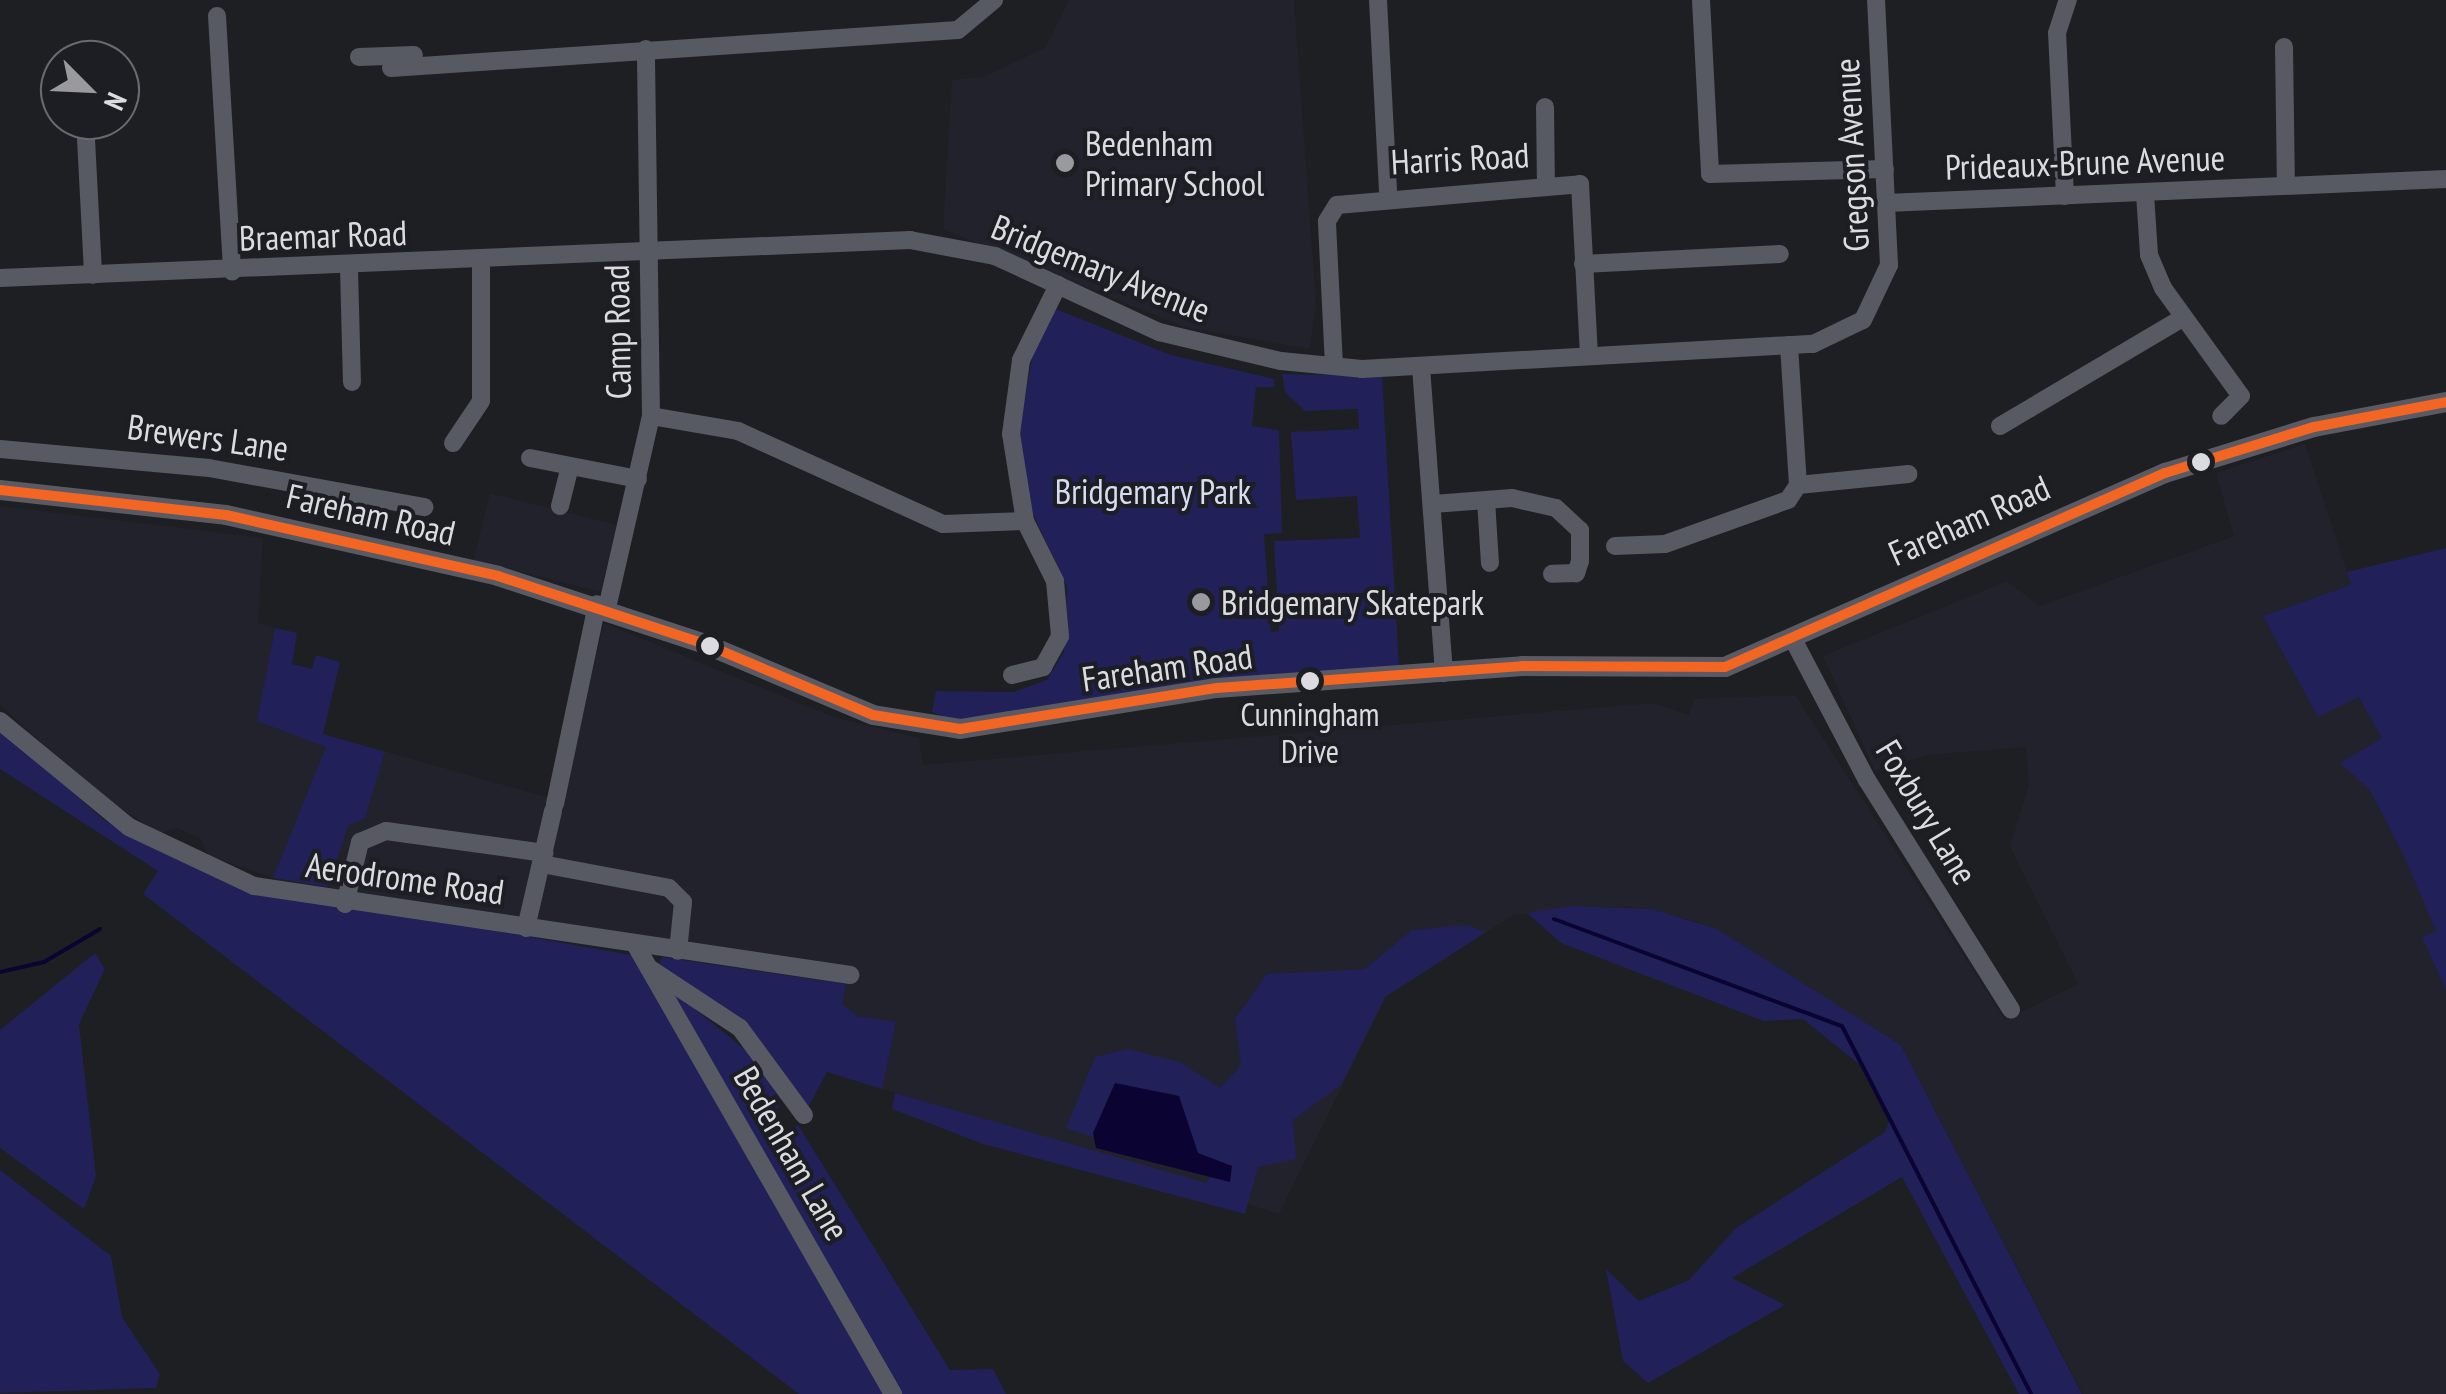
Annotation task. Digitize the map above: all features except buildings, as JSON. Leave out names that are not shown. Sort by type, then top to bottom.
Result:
[{"type":"main road","name":"Fareham Road","points":[[0,490],[226,515],[602,606],[873,715],[960,729],[1217,688],[1444,673],[1691,671],[1795,643],[1916,576],[2165,473],[2314,427],[2446,402]]},
{"type":"street","points":[[359,57],[646,49],[958,30],[994,0]]},
{"type":"street","points":[[1378,0],[1388,194]]},
{"type":"street","points":[[1702,0],[1710,174],[1885,169]]},
{"type":"street","name":"Gregson Avenue","points":[[1589,356],[1790,346],[1830,340],[1873,308],[1889,265],[1876,0]]},
{"type":"street","points":[[2065,196],[2056,33],[2068,0]]},
{"type":"street","points":[[217,16],[232,272]]},
{"type":"street","points":[[2284,48],[2286,185]]},
{"type":"street","name":"Camp Road","points":[[602,606],[638,480],[651,416],[646,49]]},
{"type":"street","points":[[390,68],[466,65],[480,56]]},
{"type":"street","points":[[1545,107],[1546,186]]},
{"type":"street","points":[[86,140],[93,275]]},
{"type":"street","name":"Prideaux-Brune Avenue","points":[[1886,203],[2446,178]]},
{"type":"street","name":"Harris Road","points":[[1334,366],[1328,221],[1350,198],[1580,184],[1589,356]]},
{"type":"street","points":[[2145,194],[2149,255],[2179,320],[2241,396],[2221,416]]},
{"type":"street","name":"Bridgemary Avenue","points":[[648,253],[910,240],[984,253],[1208,346],[1334,366],[1421,366],[1589,356]]},
{"type":"street","name":"Braemar Road","points":[[0,278],[350,269],[648,253]]},
{"type":"street","points":[[1583,264],[1780,254]]},
{"type":"street","points":[[453,443],[481,401],[480,261]]},
{"type":"street","points":[[350,269],[352,382]]},
{"type":"street","points":[[1012,674],[1043,667],[1060,636],[1055,581],[1025,521],[1013,473],[1015,391],[1058,285]]},
{"type":"street","points":[[2000,426],[2179,320]]},
{"type":"street","points":[[1790,346],[1798,486]]},
{"type":"street","points":[[1421,366],[1444,673]]},
{"type":"street","points":[[651,416],[738,431],[943,524],[1025,521]]},
{"type":"street","name":"Brewers Lane","points":[[0,449],[191,466],[424,506]]},
{"type":"street","points":[[530,458],[638,480]]},
{"type":"street","points":[[560,506],[570,466]]},
{"type":"street","points":[[1615,546],[1665,544],[1773,512],[1798,486],[1908,474]]},
{"type":"street","points":[[1433,504],[1486,500],[1538,503],[1576,522],[1576,573],[1552,574]]},
{"type":"street","points":[[1486,500],[1490,563]]},
{"type":"street","points":[[526,928],[602,606]]},
{"type":"street","name":"Foxbury Lane","points":[[1795,643],[1867,780],[2011,1010]]},
{"type":"street","name":"Aerodrome Road","points":[[0,721],[87,798],[174,852],[254,886],[345,904],[850,975]]},
{"type":"street","points":[[345,904],[360,842],[386,831],[543,858],[669,888],[683,902],[678,951]]},
{"type":"street","name":"Bedenham Lane","points":[[635,944],[893,1394]]},
{"type":"street","points":[[648,968],[740,1028],[804,1115]]},
{"type":"shaded area","name":"Bedenham Primary School","points":[[1069,0],[1294,0],[1316,302],[1310,349],[1184,327],[943,229],[952,80],[984,77],[1046,47]]},
{"type":"shaded area","points":[[2305,444],[2347,572],[2446,548],[2446,1394],[2083,1394],[1901,1045],[1695,921],[1626,906],[1513,915],[1386,997],[1279,1214],[827,1071],[847,981],[691,961],[694,947],[328,887],[319,878],[273,878],[208,855],[201,839],[178,828],[160,833],[99,795],[0,705],[0,506],[263,538],[258,623],[275,628],[259,716],[561,801],[604,623],[833,717],[919,738],[923,765],[1653,703],[1689,715],[1694,699],[1795,695],[2005,1020],[2078,984],[2010,846],[2029,785],[2026,747],[1927,755],[1875,771],[1823,656],[2007,581],[2040,606],[2234,536],[2216,473]]},
{"type":"shaded area","points":[[490,493],[617,525],[600,592],[473,560]]},
{"type":"shaded area","points":[[1115,1083],[1179,1096],[1198,1153],[1232,1166],[1230,1182],[1096,1148],[1093,1133]]},
{"type":"green space","name":"Bridgemary Park","points":[[1056,309],[1171,355],[1274,379],[1274,387],[1256,387],[1252,426],[1279,430],[1282,533],[1264,534],[1271,632],[1279,631],[1274,541],[1360,538],[1357,496],[1296,500],[1291,432],[1359,429],[1358,409],[1305,411],[1285,392],[1282,374],[1382,376],[1399,666],[1017,716],[953,720],[932,712],[936,691],[1013,692],[1047,680],[1064,652],[1067,586],[1033,514],[1017,440],[1035,342]]},
{"type":"green space","points":[[2446,548],[2446,990],[2422,937],[2436,931],[2403,854],[2370,790],[2340,763],[2382,738],[2359,697],[2318,717],[2263,616],[2351,585],[2347,572]]},
{"type":"green space","points":[[275,628],[297,633],[292,664],[312,669],[316,655],[340,662],[323,734],[385,752],[365,818],[348,826],[328,887],[273,878],[326,747],[257,721]]},
{"type":"green space","points":[[0,729],[104,820],[228,884],[631,955],[887,1394],[799,1394],[143,894],[158,871],[0,769]]},
{"type":"green space","points":[[1571,906],[1652,909],[1717,929],[1901,1045],[2082,1394],[2019,1394],[1902,1177],[1732,1278],[1785,1305],[1648,1383],[1623,1361],[1606,1269],[1639,1301],[1689,1280],[1736,1228],[1885,1132],[1891,1117],[1865,1069],[1803,1019],[1764,1021],[1561,943],[1527,913]]},
{"type":"green space","points":[[1468,925],[1486,932],[1385,997],[1341,1085],[1293,1120],[1296,1159],[1258,1167],[1245,1214],[983,1144],[892,1109],[895,1093],[1206,1183],[1220,1164],[1198,1153],[1175,1094],[1113,1086],[1093,1137],[1066,1128],[1095,1057],[1128,1049],[1180,1062],[1220,1088],[1241,1065],[1235,1019],[1267,974],[1365,969],[1412,930]]},
{"type":"green space","points":[[95,953],[105,969],[79,1024],[96,1176],[84,1209],[0,1148],[0,1030]]},
{"type":"green space","points":[[662,957],[846,984],[842,1005],[857,1016],[896,1022],[882,1089],[827,1072],[806,1111],[745,1024],[658,966]]},
{"type":"green space","points":[[669,988],[754,1057],[781,1102],[763,1134],[775,1140],[798,1125],[950,1370],[993,1369],[1006,1394],[898,1394]]},
{"type":"green space","points":[[0,1170],[111,1256],[122,1317],[160,1374],[156,1388],[0,1393]]},
{"type":"waterway","points":[[1554,919],[1842,1026],[2031,1394]]},
{"type":"waterway","points":[[0,972],[44,962],[100,929]]},
{"type":"transit line","points":[[0,490],[226,515],[498,576],[705,644],[873,715],[960,729],[1217,688],[1522,666],[1725,667],[2165,473],[2314,427],[2446,402]]},
{"type":"place","name":"Bedenham Primary School","points":[[1065,163]]},
{"type":"place","name":"Bridgemary Skatepark","points":[[1201,602]]},
{"type":"place","name":"Cunningham Drive","points":[[1310,681]]}]
